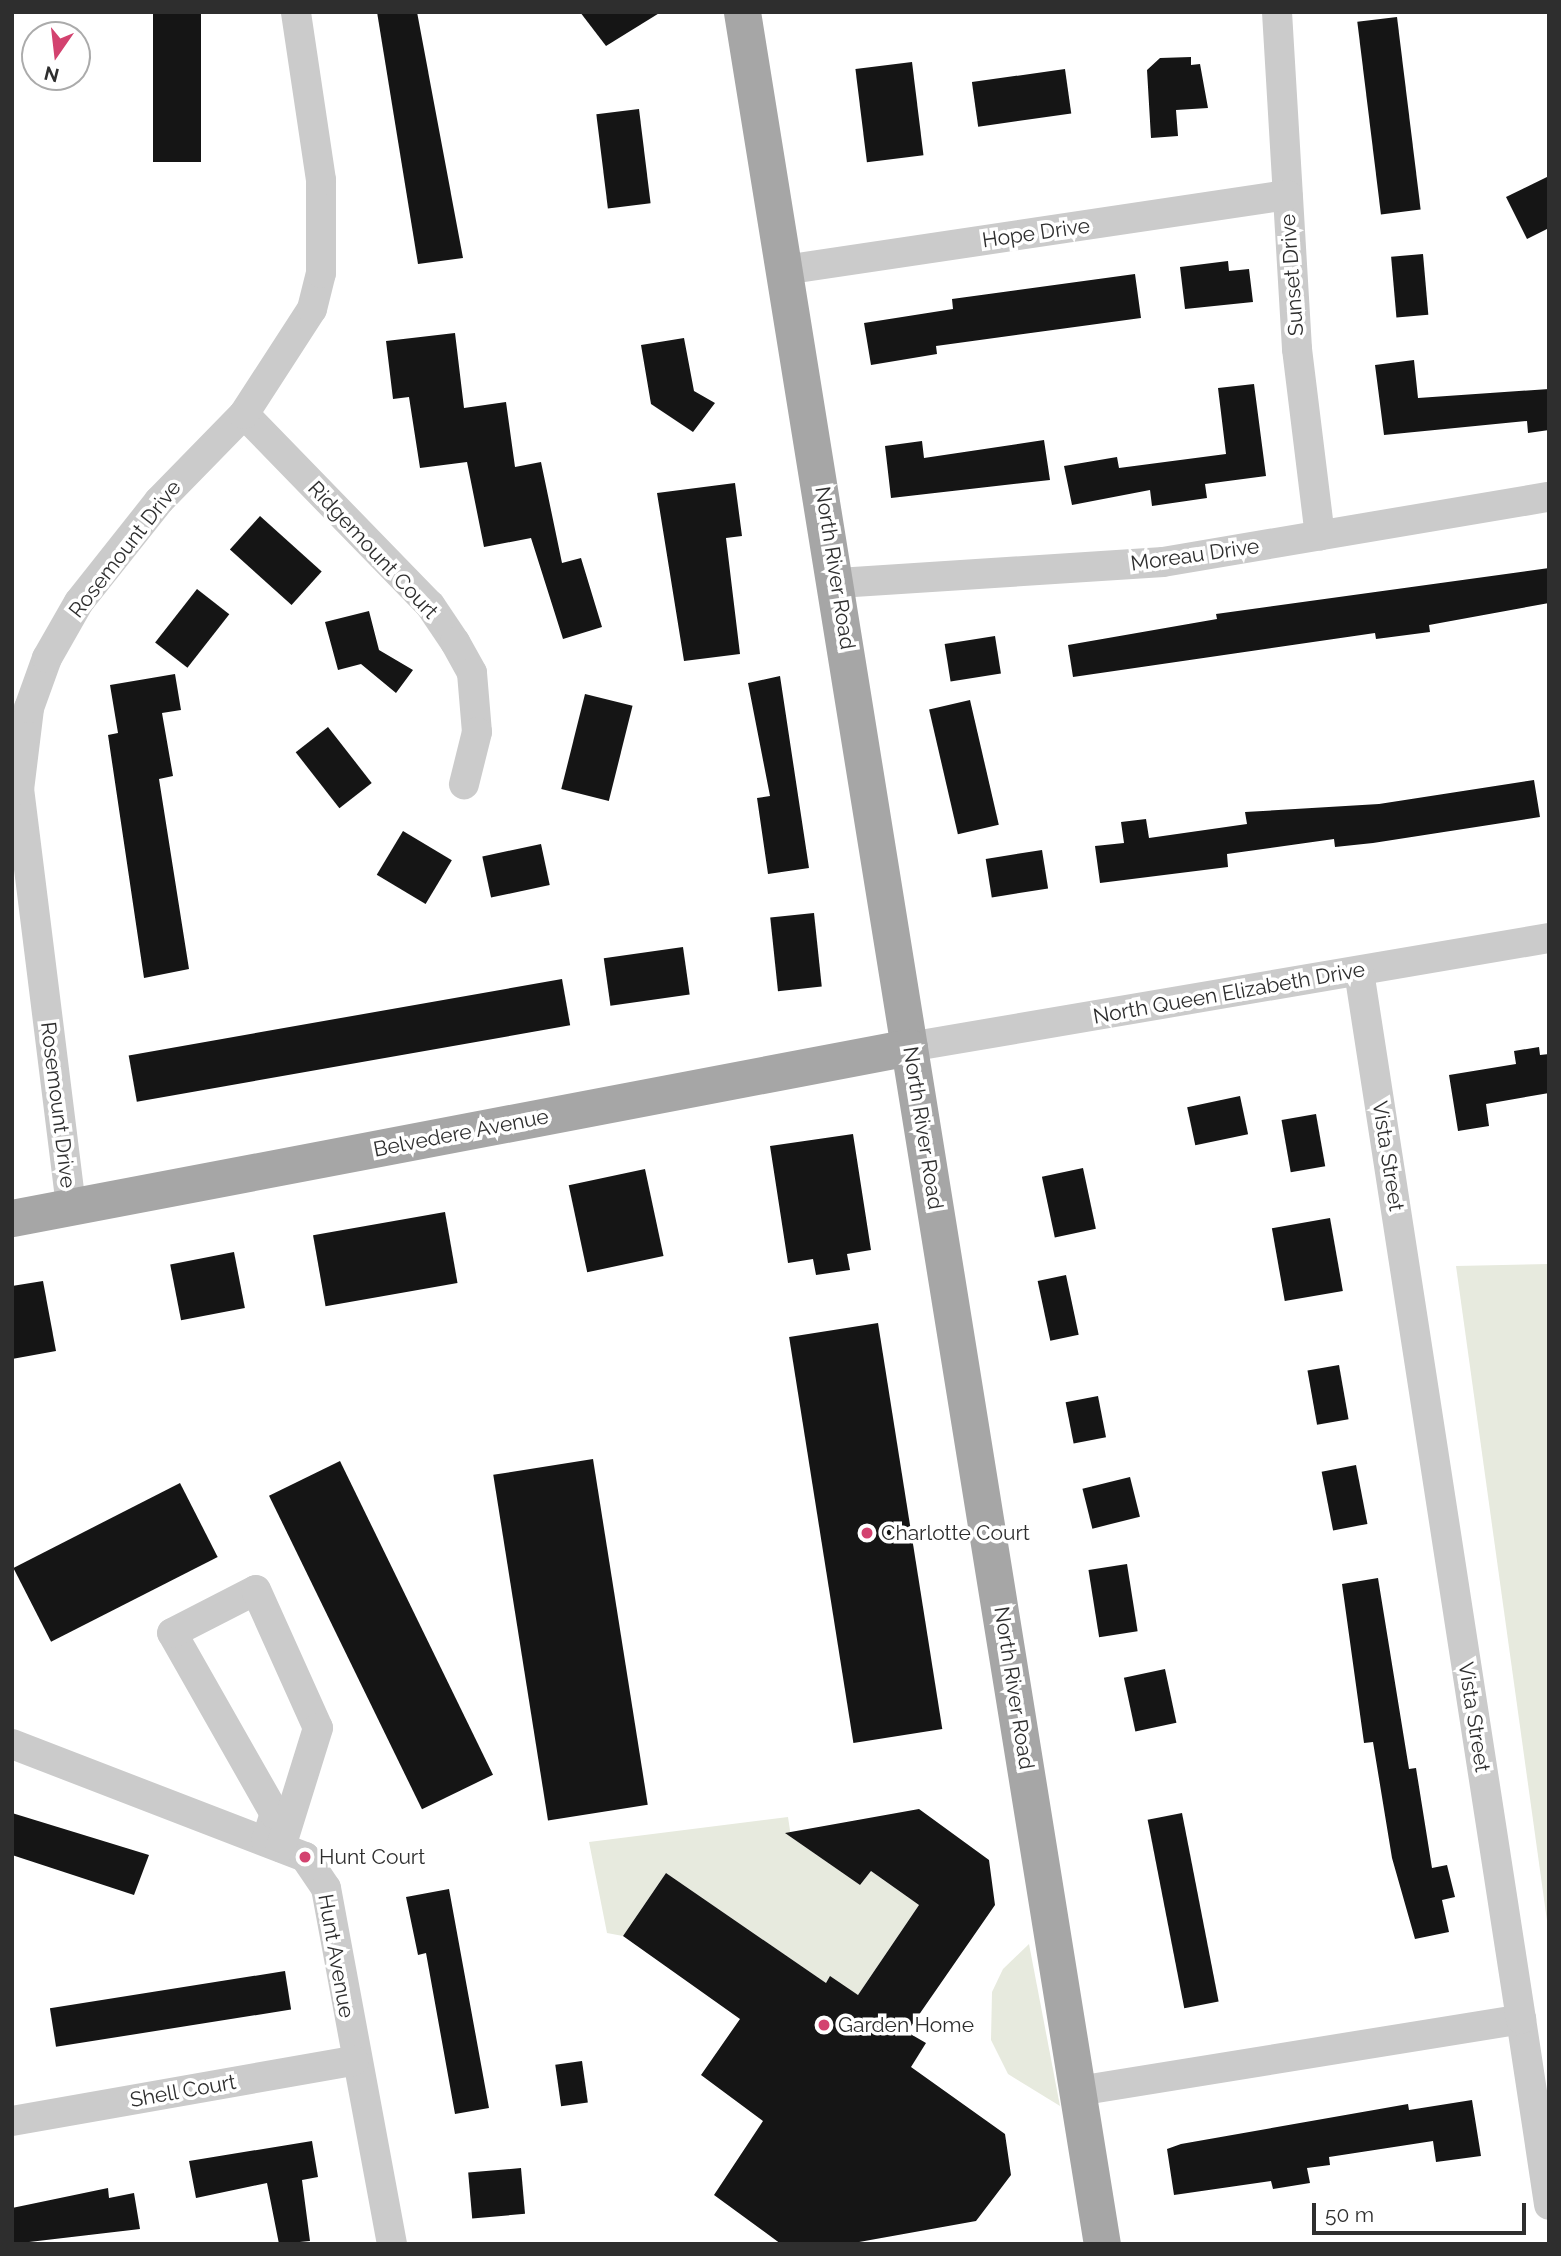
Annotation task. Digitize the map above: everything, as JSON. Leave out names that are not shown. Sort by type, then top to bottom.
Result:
[{"type":"main road","name":"North River Road","points":[[742,12],[838,583],[909,1047],[1102,2244]]},
{"type":"main road","name":"Belvedere Avenue","points":[[12,1218],[909,1047]]},
{"type":"street","name":"Rosemount Drive","points":[[71,1206],[16,791],[29,708],[47,658],[79,602],[159,500],[244,414],[312,309],[321,273],[321,180],[296,12]]},
{"type":"street","name":"Sunset Drive","points":[[1277,12],[1297,349],[1320,536]]},
{"type":"street","name":"Hope Drive","points":[[784,270],[1287,195]]},
{"type":"street","name":"Ridgemount Court","points":[[244,414],[430,605],[454,642],[472,673],[477,732],[464,784]]},
{"type":"street","name":"Moreau Drive","points":[[838,583],[1163,562],[1549,496]]},
{"type":"street","name":"North Queen Elizabeth Drive","points":[[909,1047],[1549,938]]},
{"type":"street","name":"Vista Street","points":[[1359,971],[1549,2205]]},
{"type":"street","points":[[256,1590],[318,1728],[273,1844],[275,1814],[172,1633],[256,1590]]},
{"type":"street","name":"Hunt Avenue","points":[[12,1744],[305,1857],[326,1888],[354,2061],[392,2244]]},
{"type":"street","points":[[1078,2091],[1521,2019]]},
{"type":"street","name":"Shell Court","points":[[12,2120],[354,2061]]},
{"type":"shaded area","points":[[1549,1264],[1549,1935],[1456,1266]]},
{"type":"shaded area","points":[[788,1817],[791,1837],[860,1885],[871,1871],[919,1905],[858,1995],[830,1977],[826,1983],[666,1873],[623,1936],[607,1933],[589,1842]]},
{"type":"shaded area","points":[[1029,1944],[1060,2106],[1008,2074],[991,2040],[992,1992],[1003,1969]]},
{"type":"building","points":[[153,12],[201,12],[201,162],[153,162]]},
{"type":"building","points":[[377,12],[417,12],[463,258],[418,264]]},
{"type":"building","points":[[580,12],[661,12],[606,46]]},
{"type":"building","points":[[1397,17],[1421,210],[1381,214],[1357,22]]},
{"type":"building","points":[[1191,57],[1191,65],[1200,64],[1208,108],[1176,110],[1178,136],[1151,138],[1147,70],[1160,58]]},
{"type":"building","points":[[912,62],[923,155],[867,162],[855,69]]},
{"type":"building","points":[[1065,69],[1071,114],[978,127],[972,82]]},
{"type":"building","points":[[639,109],[651,203],[608,209],[596,114]]},
{"type":"building","points":[[1549,176],[1549,228],[1527,239],[1506,197]]},
{"type":"building","points":[[1423,254],[1428,315],[1396,318],[1391,257]]},
{"type":"building","points":[[1228,261],[1229,271],[1249,269],[1253,302],[1185,309],[1180,267]]},
{"type":"building","points":[[1135,274],[1141,318],[936,346],[937,354],[871,365],[864,323],[953,309],[952,299]]},
{"type":"building","points":[[455,333],[464,408],[506,402],[515,467],[541,462],[562,563],[581,558],[602,627],[563,639],[531,538],[484,547],[467,462],[420,468],[409,397],[393,399],[386,341]]},
{"type":"building","points":[[684,338],[694,391],[715,403],[693,432],[651,404],[641,345]]},
{"type":"building","points":[[1414,360],[1418,398],[1549,389],[1549,430],[1528,433],[1527,421],[1384,435],[1375,365]]},
{"type":"building","points":[[1254,384],[1266,476],[1205,484],[1207,498],[1152,506],[1150,490],[1072,505],[1064,466],[1117,457],[1119,468],[1226,454],[1218,388]]},
{"type":"building","points":[[1044,440],[1050,480],[891,498],[885,446],[922,441],[924,458]]},
{"type":"building","points":[[735,483],[742,536],[726,538],[740,654],[684,661],[657,493]]},
{"type":"building","points":[[260,516],[322,572],[292,605],[230,549]]},
{"type":"building","points":[[1549,568],[1549,603],[1429,625],[1430,632],[1376,639],[1375,633],[1073,677],[1068,645],[1217,619],[1216,614]]},
{"type":"building","points":[[197,589],[229,614],[187,668],[155,643]]},
{"type":"building","points":[[369,611],[379,650],[413,670],[396,693],[361,664],[338,670],[325,622]]},
{"type":"building","points":[[995,636],[1001,674],[951,682],[945,644]]},
{"type":"building","points":[[175,674],[181,710],[162,713],[173,776],[159,779],[189,969],[144,978],[108,735],[118,733],[110,685]]},
{"type":"building","points":[[780,676],[809,868],[768,874],[757,798],[770,796],[748,683]]},
{"type":"building","points":[[585,694],[633,706],[609,801],[561,789]]},
{"type":"building","points":[[970,700],[999,825],[958,834],[929,709]]},
{"type":"building","points":[[328,727],[372,783],[339,808],[296,752]]},
{"type":"building","points":[[1534,780],[1540,817],[1373,843],[1335,847],[1334,839],[1227,854],[1228,867],[1100,883],[1095,846],[1124,843],[1121,822],[1146,819],[1149,838],[1247,824],[1245,812],[1379,804]]},
{"type":"building","points":[[403,831],[452,860],[426,904],[377,875]]},
{"type":"building","points":[[541,844],[550,885],[491,898],[482,856]]},
{"type":"building","points":[[1042,850],[1048,889],[992,897],[986,859]]},
{"type":"building","points":[[814,913],[822,987],[778,991],[770,918]]},
{"type":"building","points":[[683,947],[690,995],[610,1006],[604,958]]},
{"type":"building","points":[[562,979],[570,1025],[137,1102],[129,1055]]},
{"type":"building","points":[[1539,1047],[1540,1055],[1549,1054],[1549,1093],[1486,1104],[1489,1126],[1458,1131],[1449,1075],[1516,1064],[1514,1051]]},
{"type":"building","points":[[1240,1096],[1248,1134],[1195,1145],[1187,1107]]},
{"type":"building","points":[[1316,1114],[1325,1166],[1291,1172],[1282,1120]]},
{"type":"building","points":[[853,1134],[871,1250],[847,1254],[850,1270],[816,1275],[813,1259],[788,1263],[770,1146]]},
{"type":"building","points":[[1083,1168],[1096,1229],[1055,1237],[1042,1177]]},
{"type":"building","points":[[645,1169],[664,1256],[587,1272],[569,1185]]},
{"type":"building","points":[[445,1212],[458,1283],[326,1306],[313,1235]]},
{"type":"building","points":[[1330,1218],[1343,1291],[1285,1301],[1272,1228]]},
{"type":"building","points":[[234,1252],[245,1308],[181,1320],[170,1264]]},
{"type":"building","points":[[1066,1275],[1079,1335],[1050,1341],[1038,1281]]},
{"type":"building","points":[[43,1281],[56,1351],[12,1359],[12,1286]]},
{"type":"building","name":"Charlotte Court","points":[[878,1323],[942,1729],[853,1743],[789,1337]]},
{"type":"building","points":[[1339,1365],[1349,1419],[1317,1425],[1307,1371]]},
{"type":"building","points":[[1098,1396],[1106,1437],[1074,1444],[1066,1402]]},
{"type":"building","points":[[593,1459],[648,1805],[548,1820],[493,1475]]},
{"type":"building","points":[[340,1461],[493,1775],[422,1809],[269,1496]]},
{"type":"building","points":[[1356,1465],[1367,1524],[1333,1531],[1322,1472]]},
{"type":"building","points":[[1130,1477],[1140,1517],[1092,1529],[1082,1489]]},
{"type":"building","points":[[180,1483],[218,1557],[51,1642],[13,1568]]},
{"type":"building","points":[[1127,1564],[1138,1631],[1099,1637],[1088,1570]]},
{"type":"building","points":[[1378,1578],[1409,1769],[1416,1768],[1432,1868],[1447,1865],[1455,1897],[1442,1900],[1449,1932],[1415,1939],[1392,1858],[1373,1742],[1364,1743],[1342,1584]]},
{"type":"building","points":[[1165,1669],[1176,1723],[1135,1732],[1124,1678]]},
{"type":"building","name":"Garden Home","points":[[919,1809],[989,1860],[995,1905],[907,2032],[926,2043],[911,2067],[1005,2134],[1011,2175],[976,2221],[848,2244],[781,2244],[714,2195],[763,2121],[701,2075],[740,2019],[623,1936],[666,1873],[826,1983],[830,1976],[858,1995],[919,1905],[871,1871],[860,1885],[785,1833]]},
{"type":"building","points":[[12,1813],[149,1855],[134,1895],[12,1855]]},
{"type":"building","points":[[1182,1813],[1219,2001],[1184,2008],[1148,1820]]},
{"type":"building","points":[[449,1889],[489,2108],[455,2114],[426,1953],[418,1955],[406,1897]]},
{"type":"building","points":[[285,1971],[291,2010],[56,2047],[50,2008]]},
{"type":"building","points":[[582,2061],[588,2103],[561,2106],[555,2065]]},
{"type":"building","points":[[1472,2100],[1481,2156],[1436,2162],[1433,2141],[1329,2157],[1330,2165],[1307,2168],[1310,2183],[1273,2189],[1271,2181],[1174,2195],[1167,2149],[1181,2144],[1408,2104],[1409,2110]]},
{"type":"building","points":[[312,2141],[318,2177],[302,2180],[310,2241],[279,2244],[267,2183],[196,2198],[189,2161]]},
{"type":"building","points":[[521,2168],[525,2214],[472,2218],[468,2173]]},
{"type":"building","points":[[108,2188],[109,2198],[134,2193],[140,2229],[12,2244],[12,2208]]},
{"type":"place","name":"Charlotte Court","points":[[867,1533]]},
{"type":"place","name":"Hunt Court","points":[[305,1857]]},
{"type":"place","name":"Garden Home","points":[[824,2025]]}]
